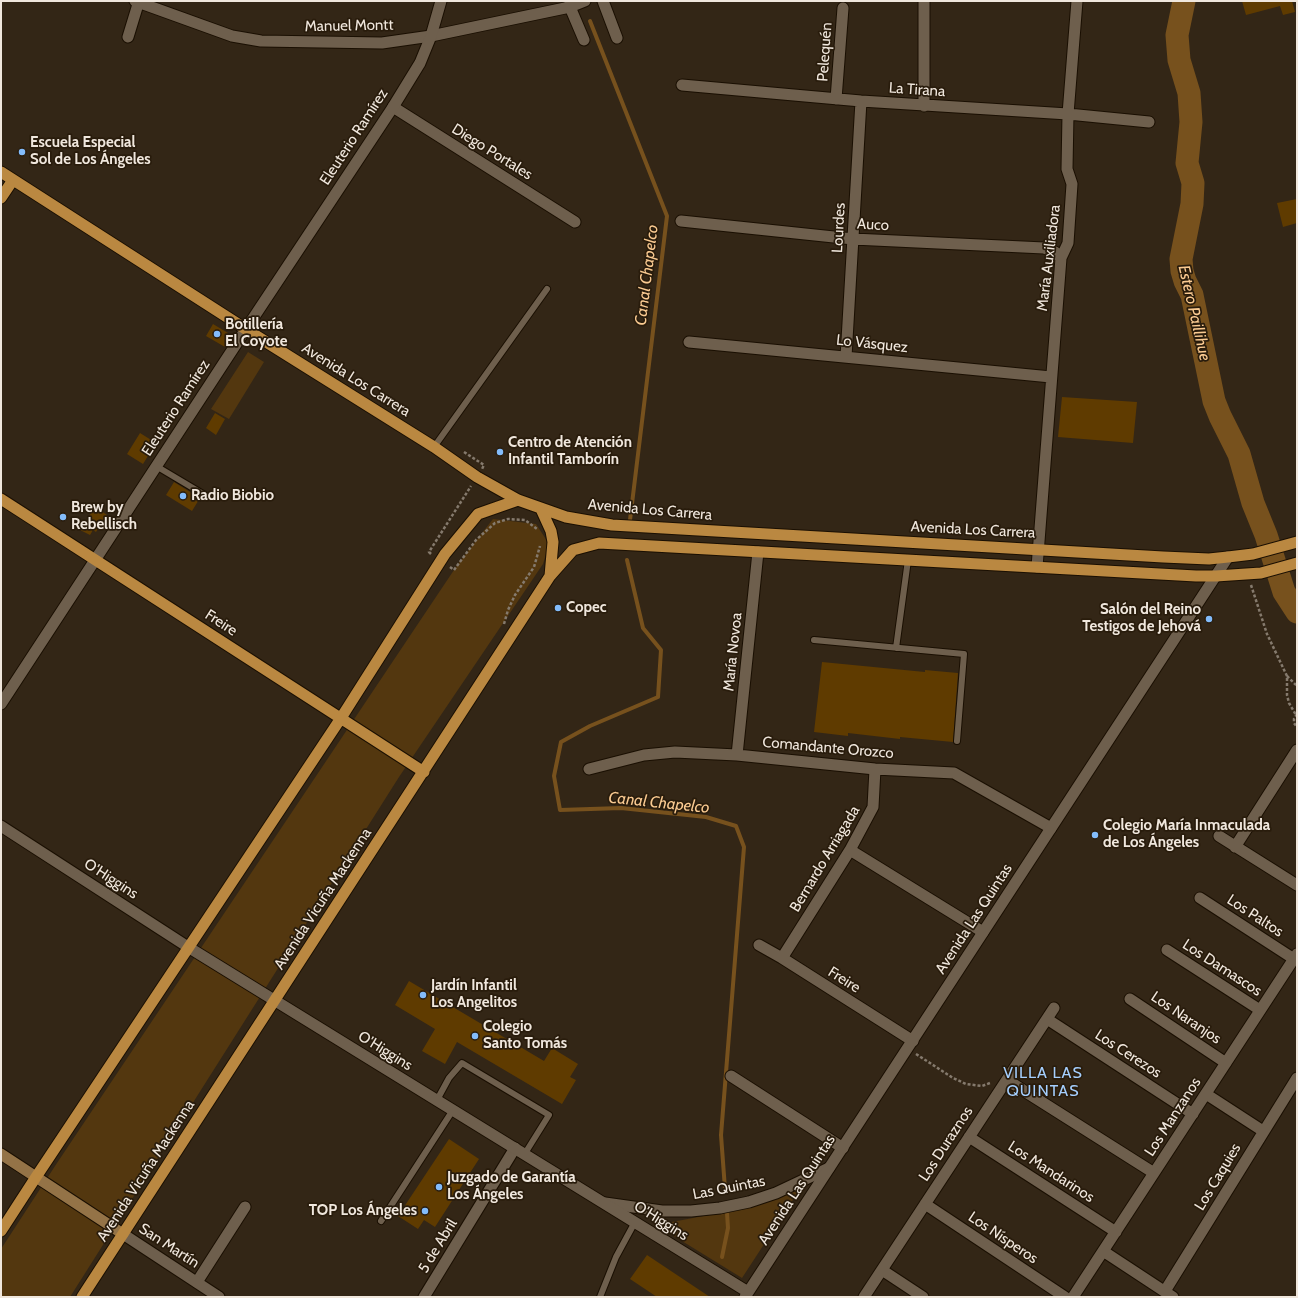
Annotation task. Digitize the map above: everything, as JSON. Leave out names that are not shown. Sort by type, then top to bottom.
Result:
[{"type":"main road","name":"Avenida Los Carrera","points":[[1,172],[434,447],[477,477],[518,500],[566,517],[612,525],[1210,559],[1253,554],[1295,543]]},
{"type":"main road","points":[[1,198],[13,180]]},
{"type":"main road","name":"Freire","points":[[1,499],[424,772]]},
{"type":"main road","points":[[1,1231],[341,718],[445,554],[478,514],[518,500]]},
{"type":"main road","name":"Avenida Vicuña Mackenna","points":[[82,1297],[550,576],[553,542],[551,531],[541,509]]},
{"type":"main road","points":[[550,576],[573,550],[599,543],[1037,568],[1216,576],[1261,573],[1297,563]]},
{"type":"main road","name":"San Martín","points":[[1,1154],[123,1234]]},
{"type":"street","name":"Eleuterio Ramírez","points":[[1,704],[393,107],[420,63],[431,36],[441,1]]},
{"type":"street","name":"Manuel Montt","points":[[137,2],[232,36],[261,41],[382,43],[431,36],[585,1]]},
{"type":"street","points":[[603,1],[617,38]]},
{"type":"street","points":[[924,1],[924,106]]},
{"type":"street","name":"María Auxiliadora","points":[[1037,568],[1061,258],[1068,243],[1072,184],[1067,169],[1068,114],[1077,1]]},
{"type":"street","points":[[128,37],[137,2]]},
{"type":"street","points":[[570,4],[584,40]]},
{"type":"street","name":"Pelequén","points":[[836,99],[843,8]]},
{"type":"street","name":"La Tirana","points":[[682,84],[836,99],[924,106],[1068,114],[1149,122]]},
{"type":"street","name":"Lourdes","points":[[846,357],[861,101]]},
{"type":"street","name":"Diego Portales","points":[[393,107],[575,222]]},
{"type":"street","name":"Auco","points":[[682,221],[853,239],[1044,248],[1055,252],[1061,258]]},
{"type":"street","name":"Lo Vásquez","points":[[689,342],[1051,378]]},
{"type":"street","name":"María Novoa","points":[[737,755],[758,552]]},
{"type":"street","name":"Avenida Las Quintas","points":[[750,1295],[829,1168],[1228,557]]},
{"type":"street","points":[[1235,847],[1297,750]]},
{"type":"street","name":"Comandante Orozco","points":[[589,769],[644,755],[675,752],[737,755],[875,769],[954,773],[1051,828]]},
{"type":"street","name":"Bernardo Arriagada","points":[[782,958],[850,850],[873,807],[875,769]]},
{"type":"street","name":"O'Higgins","points":[[1,826],[188,947],[605,1203],[750,1295]]},
{"type":"street","points":[[1219,836],[1297,885]]},
{"type":"street","points":[[850,850],[983,932]]},
{"type":"street","name":"Los Paltos","points":[[1200,898],[1295,957]]},
{"type":"street","name":"Freire","points":[[759,945],[782,958],[910,1045]]},
{"type":"street","name":"Los Damascos","points":[[1167,950],[1260,1010]]},
{"type":"street","name":"Los Manzanos","points":[[1073,1297],[1295,957]]},
{"type":"street","name":"Los Naranjos","points":[[1130,999],[1226,1063]]},
{"type":"street","name":"Los Duraznos","points":[[864,1297],[1054,1008]]},
{"type":"street","name":"Los Cerezos","points":[[1047,1019],[1193,1114]]},
{"type":"street","points":[[730,1076],[843,1148]]},
{"type":"street","name":"Los Caquies","points":[[1169,1294],[1263,1131],[1297,1078]]},
{"type":"street","points":[[1007,1080],[1154,1173]]},
{"type":"street","points":[[1206,1094],[1263,1131]]},
{"type":"street","name":"Los Mandarinos","points":[[969,1137],[1116,1232]]},
{"type":"street","name":"5 de Abril","points":[[424,1297],[520,1151]]},
{"type":"street","name":"Las Quintas","points":[[605,1203],[662,1211],[692,1211],[720,1208],[749,1202],[776,1193],[829,1168]]},
{"type":"street","name":"Los Nísperos","points":[[925,1204],[1064,1297]]},
{"type":"street","points":[[197,1282],[245,1207]]},
{"type":"street","name":"San Martín","points":[[123,1234],[197,1282],[206,1293],[219,1297]]},
{"type":"street","points":[[1103,1251],[1169,1294]]},
{"type":"street","points":[[882,1270],[923,1297]]},
{"type":"lane","points":[[434,447],[547,289]]},
{"type":"lane","points":[[156,466],[204,494]]},
{"type":"lane","points":[[896,648],[908,560]]},
{"type":"lane","points":[[814,640],[964,654],[957,741]]},
{"type":"lane","points":[[437,1100],[449,1078],[462,1063],[549,1115],[520,1151]]},
{"type":"lane","points":[[381,1221],[453,1110]]},
{"type":"lane","points":[[600,1297],[616,1257],[635,1222]]},
{"type":"path","points":[[502,631],[508,610],[515,595],[534,567],[541,541]]},
{"type":"path","points":[[1248,575],[1267,634],[1287,676],[1297,686]]},
{"type":"path","points":[[1287,676],[1287,695],[1289,703],[1296,714],[1294,723],[1297,728]]},
{"type":"path","points":[[910,1045],[953,1078],[966,1084],[982,1086],[992,1082],[1007,1080]]},
{"type":"shaded area","points":[[248,352],[264,362],[229,419],[211,409]]},
{"type":"shaded area","points":[[493,519],[536,524],[549,544],[543,564],[399,777],[70,1297],[1,1297],[1,1249],[458,564]]},
{"type":"shaded area","points":[[800,1189],[742,1278],[656,1225],[751,1207]]},
{"type":"building","points":[[1242,1],[1292,1],[1295,12],[1283,15],[1280,6],[1246,15]]},
{"type":"building","points":[[1297,199],[1297,223],[1283,227],[1277,203]]},
{"type":"building","name":"Botillería El Coyote","points":[[213,324],[228,333],[225,347],[206,336]]},
{"type":"building","points":[[1062,397],[1137,402],[1133,443],[1058,437]]},
{"type":"building","points":[[215,413],[225,419],[216,435],[206,428]]},
{"type":"building","points":[[140,433],[156,443],[143,464],[127,454]]},
{"type":"building","name":"Radio Biobio","points":[[174,482],[200,498],[192,511],[166,495]]},
{"type":"building","points":[[95,507],[107,515],[96,532],[93,530],[90,535],[80,530]]},
{"type":"building","points":[[822,662],[925,672],[925,670],[958,673],[953,742],[900,737],[900,739],[848,733],[848,736],[814,732]]},
{"type":"building","name":"Colegio Santo Tomás","points":[[409,981],[544,1061],[552,1048],[578,1064],[570,1077],[576,1080],[562,1104],[457,1042],[445,1064],[422,1051],[435,1029],[395,1005]]},
{"type":"building","name":"Juzgado de Garantía Los Ángeles","points":[[449,1139],[479,1159],[435,1227],[424,1220],[418,1229],[398,1216]]},
{"type":"building","points":[[647,1255],[710,1297],[657,1297],[630,1279]]},
{"type":"waterway","name":"Estero Paillihue","points":[[1184,1],[1177,35],[1179,60],[1189,93],[1191,122],[1187,163],[1193,183],[1192,204],[1181,259],[1182,271],[1192,295],[1214,401],[1239,454],[1253,503],[1266,535],[1284,592],[1297,612]]},
{"type":"waterway","name":"Canal Chapelco","points":[[590,21],[667,216],[630,520]]},
{"type":"waterway","name":"Canal Chapelco","points":[[627,560],[643,628],[661,650],[658,697],[590,726],[561,742],[554,776],[560,810],[621,808],[706,817],[736,826],[744,847],[721,1135],[725,1189]]},
{"type":"waterway","name":"Canal Chapelco","points":[[722,1257],[728,1228],[727,1213]]},
{"type":"place","name":"Escuela Especial Sol de Los Ángeles","points":[[22,152]]},
{"type":"place","name":"Botillería El Coyote","points":[[217,334]]},
{"type":"place","name":"Centro de Atención Infantil Tamborín","points":[[500,452]]},
{"type":"place","name":"Radio Biobio","points":[[183,496]]},
{"type":"place","name":"Brew by Rebellisch","points":[[63,517]]},
{"type":"place","name":"Copec","points":[[558,608]]},
{"type":"place","name":"Salón del Reino Testigos de Jehová","points":[[1209,619]]},
{"type":"place","name":"Colegio María Inmaculada de Los Ángeles","points":[[1095,835]]},
{"type":"place","name":"Jardín Infantil Los Angelitos","points":[[423,995]]},
{"type":"place","name":"Colegio Santo Tomás","points":[[475,1036]]},
{"type":"place","name":"Juzgado de Garantía Los Ángeles","points":[[439,1187]]},
{"type":"place","name":"TOP Los Ángeles","points":[[425,1211]]},
{"type":"district","name":"VILLA LAS QUINTAS","points":[[1043,1082]]}]
